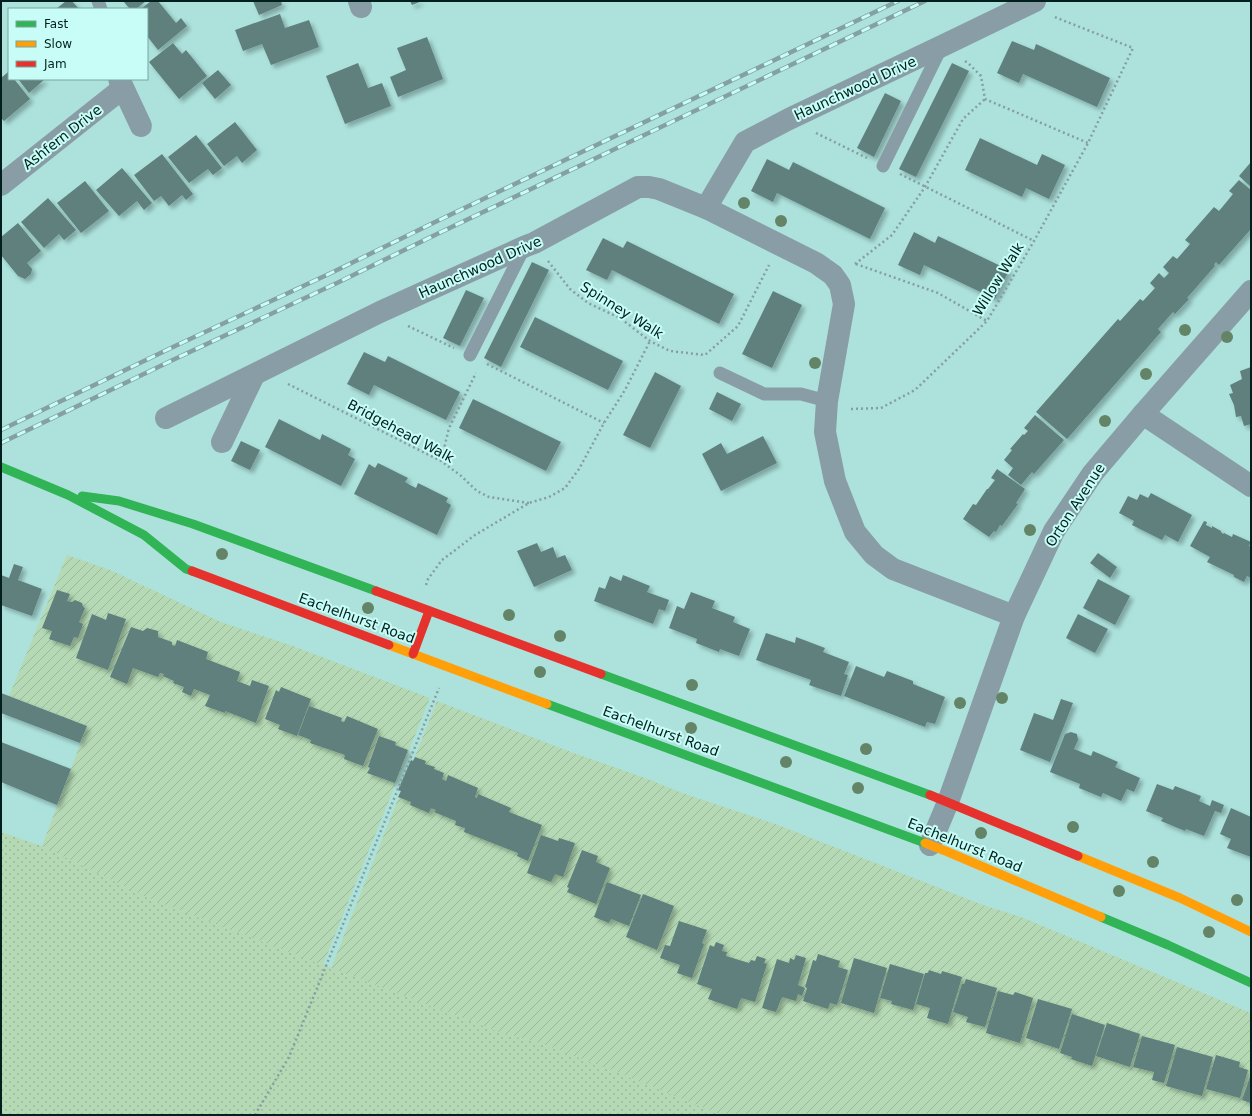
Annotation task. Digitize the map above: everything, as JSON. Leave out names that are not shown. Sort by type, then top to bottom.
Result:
[{"type":"main road","name":"Eachelhurst Road","points":[[1,467],[59,490],[144,536],[186,569],[930,845],[1168,945],[1251,983]]},
{"type":"main road","name":"Eachelhurst Road","points":[[68,495],[119,501],[193,524],[418,606],[948,802],[1180,898],[1251,932]]},
{"type":"main road","points":[[413,654],[429,611]]},
{"type":"street","name":"Haunchwood Drive","points":[[706,208],[745,142],[789,119],[1030,3]]},
{"type":"street","name":"Ashfern Drive","points":[[1,185],[121,84],[141,126]]},
{"type":"street","name":"Haunchwood Drive","points":[[166,418],[380,312],[530,245],[638,187],[658,189],[706,208],[816,263],[833,274]]},
{"type":"street","points":[[833,274],[840,284],[844,304],[826,401],[825,432],[835,481],[855,532],[874,555],[893,569],[1014,616]]},
{"type":"street","name":"Orton Avenue","points":[[930,845],[948,802],[1014,616],[1054,531],[1093,473],[1251,291]]},
{"type":"street","points":[[222,442],[258,373]]},
{"type":"street","points":[[1143,414],[1251,486]]},
{"type":"lane","points":[[883,166],[942,46]]},
{"type":"lane","points":[[476,358],[530,245]]},
{"type":"lane","points":[[720,373],[764,394],[802,394],[826,401]]},
{"type":"path","name":"Willow Walk","points":[[826,401],[847,409],[881,408],[915,390],[987,321],[1034,241],[1088,143],[1133,48],[1030,3]]},
{"type":"path","points":[[942,46],[969,64],[981,76],[985,99]]},
{"type":"path","points":[[985,99],[1088,143]]},
{"type":"path","points":[[833,274],[856,264],[892,235],[925,187],[963,119],[985,99]]},
{"type":"path","points":[[789,119],[1034,241]]},
{"type":"path","name":"Spinney Walk","points":[[530,245],[559,273],[570,289],[588,303],[620,318],[650,341],[670,351],[705,355],[738,326],[779,245]]},
{"type":"path","points":[[856,264],[938,293],[987,321]]},
{"type":"path","points":[[380,312],[476,358],[604,423]]},
{"type":"path","name":"Bridgehead Walk","points":[[418,606],[428,579],[442,560],[475,535],[529,503],[549,497],[565,488],[579,468],[604,423],[625,390],[650,341]]},
{"type":"path","points":[[441,461],[448,428],[476,358]]},
{"type":"path","name":"Bridgehead Walk","points":[[258,373],[441,461],[477,490],[489,496],[529,503]]},
{"type":"path","points":[[255,1115],[289,1057],[447,667]]},
{"type":"green space","points":[[67,555],[110,570],[221,622],[293,646],[430,698],[323,965],[153,900],[42,846],[87,726],[9,696]]},
{"type":"green space","points":[[437,701],[682,793],[778,825],[983,905],[1021,917],[1251,1013],[1251,1115],[721,1115],[614,1071],[543,1044],[502,1033],[331,968]]},
{"type":"green space","points":[[1,832],[42,846],[153,900],[502,1033],[543,1044],[614,1071],[721,1115],[1,1115]]},
{"type":"building","points":[[66,1],[72,1],[78,8],[57,8]]},
{"type":"building","points":[[123,1],[146,1],[137,8],[129,8]]},
{"type":"building","points":[[151,1],[158,1],[176,23],[181,18],[187,26],[158,50],[148,37],[148,8],[142,8]]},
{"type":"building","points":[[253,1],[281,1],[282,5],[259,15]]},
{"type":"building","points":[[410,1],[422,1],[412,5]]},
{"type":"building","points":[[280,14],[285,28],[309,20],[319,47],[271,65],[262,44],[243,51],[235,30]]},
{"type":"building","points":[[427,37],[443,79],[398,97],[390,77],[406,70],[397,48]]},
{"type":"building","points":[[1012,41],[1034,50],[1036,44],[1110,78],[1097,107],[1023,74],[1019,83],[997,73]]},
{"type":"building","points":[[173,43],[182,54],[186,50],[207,76],[179,99],[149,62]]},
{"type":"building","points":[[358,63],[368,88],[382,83],[391,106],[345,124],[326,76]]},
{"type":"building","points":[[952,63],[969,71],[916,177],[899,169]]},
{"type":"building","points":[[218,70],[231,85],[215,99],[202,83]]},
{"type":"building","points":[[8,72],[8,80],[15,80],[30,99],[4,121],[1,118],[1,78]]},
{"type":"building","points":[[19,80],[44,80],[29,93]]},
{"type":"building","points":[[885,93],[901,101],[874,157],[857,148]]},
{"type":"building","points":[[235,122],[257,150],[242,163],[237,156],[224,166],[207,144]]},
{"type":"building","points":[[196,135],[222,168],[213,175],[208,169],[189,183],[168,157]]},
{"type":"building","points":[[980,138],[1037,165],[1042,154],[1065,165],[1049,199],[1026,188],[1022,197],[965,170]]},
{"type":"building","points":[[162,154],[193,194],[186,200],[182,195],[169,206],[161,196],[154,201],[134,175]]},
{"type":"building","points":[[767,159],[789,170],[793,162],[885,208],[870,239],[777,193],[773,202],[751,191]]},
{"type":"building","points":[[1251,162],[1251,187],[1239,176]]},
{"type":"building","points":[[122,168],[152,203],[144,210],[137,201],[119,216],[96,190]]},
{"type":"building","points":[[1239,180],[1251,190],[1251,229],[1219,265],[1216,262],[1214,265],[1215,266],[1187,298],[1189,299],[1175,314],[1173,312],[1158,329],[1161,332],[1067,439],[1036,412],[1118,319],[1120,321],[1140,299],[1143,301],[1155,288],[1150,283],[1159,273],[1164,278],[1169,273],[1163,267],[1173,256],[1177,259],[1190,244],[1185,240],[1214,207],[1219,211],[1233,194],[1229,191]]},
{"type":"building","points":[[85,181],[109,211],[81,233],[57,203]]},
{"type":"building","points":[[48,198],[76,230],[64,240],[59,234],[44,248],[21,222]]},
{"type":"building","points":[[18,223],[41,251],[27,263],[32,269],[31,274],[25,279],[18,276],[1,255],[1,237]]},
{"type":"building","points":[[914,232],[935,243],[938,236],[1009,270],[995,299],[924,265],[920,275],[898,265]]},
{"type":"building","points":[[603,238],[623,248],[627,241],[734,294],[719,324],[612,270],[607,280],[586,270]]},
{"type":"building","points":[[532,262],[549,270],[501,367],[484,358]]},
{"type":"building","points":[[466,290],[484,298],[460,346],[443,338]]},
{"type":"building","points":[[773,291],[802,305],[772,368],[742,354]]},
{"type":"building","points":[[535,317],[623,361],[608,390],[520,347]]},
{"type":"building","points":[[364,352],[385,362],[388,356],[460,392],[446,420],[374,385],[369,395],[347,384]]},
{"type":"building","points":[[1251,367],[1251,424],[1244,426],[1241,416],[1236,417],[1234,405],[1229,394],[1233,393],[1230,385],[1242,379],[1240,371]]},
{"type":"building","points":[[655,372],[681,386],[650,448],[623,435]]},
{"type":"building","points":[[717,392],[741,404],[732,421],[709,409]]},
{"type":"building","points":[[473,399],[561,442],[546,471],[459,428]]},
{"type":"building","points":[[1035,415],[1064,440],[1034,474],[1032,472],[1021,485],[1008,475],[1013,468],[1004,460],[1012,450],[1010,449],[1023,434],[1024,435],[1028,431],[1024,428]]},
{"type":"building","points":[[279,419],[320,440],[322,434],[351,449],[348,455],[355,459],[341,486],[265,447]]},
{"type":"building","points":[[763,436],[777,463],[721,491],[702,454],[721,443],[727,454]]},
{"type":"building","points":[[241,441],[260,450],[250,470],[231,461]]},
{"type":"building","points":[[378,463],[408,478],[405,482],[416,488],[418,483],[448,498],[446,502],[451,505],[437,535],[354,494],[369,464],[375,468]]},
{"type":"building","points":[[997,469],[1025,489],[1016,503],[1018,504],[1002,526],[1000,525],[996,532],[994,531],[989,537],[963,519],[973,504],[976,505],[995,480],[991,478]]},
{"type":"building","points":[[1151,493],[1192,515],[1178,542],[1165,535],[1162,540],[1132,525],[1134,521],[1119,513],[1128,496],[1137,500],[1140,494],[1148,498]]},
{"type":"building","points":[[1204,521],[1207,522],[1206,525],[1212,528],[1212,526],[1221,531],[1223,534],[1224,533],[1232,537],[1233,534],[1251,542],[1249,546],[1251,547],[1251,578],[1247,576],[1244,582],[1234,577],[1234,575],[1207,562],[1210,557],[1190,546]]},
{"type":"building","points":[[537,543],[541,552],[553,547],[557,558],[565,555],[572,570],[534,587],[517,551]]},
{"type":"building","points":[[1098,553],[1117,567],[1110,578],[1090,563]]},
{"type":"building","points":[[14,564],[23,567],[18,580],[42,589],[32,616],[1,605],[1,575],[9,578]]},
{"type":"building","points":[[623,575],[650,586],[647,592],[669,600],[665,611],[659,609],[653,624],[594,601],[599,587],[605,589],[610,576],[621,581]]},
{"type":"building","points":[[1098,579],[1130,596],[1115,625],[1083,608]]},
{"type":"building","points":[[57,590],[70,594],[67,601],[72,602],[75,600],[82,603],[83,607],[85,608],[79,622],[83,624],[78,638],[74,637],[70,646],[49,639],[52,631],[42,628]]},
{"type":"building","points":[[691,592],[715,601],[712,608],[735,617],[733,622],[750,629],[739,656],[720,649],[719,652],[696,643],[697,639],[669,628],[677,606],[684,609]]},
{"type":"building","points":[[108,613],[126,619],[108,670],[76,658],[92,614],[106,620]]},
{"type":"building","points":[[1078,614],[1108,629],[1095,653],[1066,638]]},
{"type":"building","points":[[131,627],[143,631],[147,628],[158,631],[158,637],[172,642],[172,645],[175,646],[177,640],[208,652],[206,659],[240,672],[237,681],[250,686],[252,680],[269,686],[256,723],[225,711],[225,713],[205,706],[210,695],[194,689],[191,696],[182,692],[184,687],[173,683],[174,681],[163,676],[164,674],[160,673],[158,677],[133,668],[127,684],[110,677]]},
{"type":"building","points":[[766,633],[795,643],[796,637],[825,648],[823,652],[849,662],[844,674],[848,675],[841,696],[809,685],[811,680],[756,660]]},
{"type":"building","points":[[856,666],[884,677],[887,671],[913,681],[913,684],[945,697],[935,724],[927,722],[925,727],[844,696]]},
{"type":"building","points":[[281,687],[311,699],[297,736],[278,729],[280,725],[265,719],[276,690],[279,692]]},
{"type":"building","points":[[1,693],[87,726],[80,743],[1,713]]},
{"type":"building","points":[[1061,699],[1073,703],[1050,762],[1020,750],[1034,713],[1053,720]]},
{"type":"building","points":[[309,706],[342,718],[341,721],[344,722],[347,716],[378,729],[363,766],[344,759],[345,755],[310,743],[311,740],[298,735]]},
{"type":"building","points":[[1071,732],[1077,734],[1078,740],[1074,749],[1091,756],[1093,751],[1118,762],[1115,767],[1140,778],[1134,792],[1127,789],[1121,801],[1103,793],[1101,797],[1079,788],[1080,784],[1050,772],[1065,734]]},
{"type":"building","points":[[379,736],[396,742],[395,745],[408,750],[395,783],[367,773],[370,768],[368,767]]},
{"type":"building","points":[[1,742],[71,769],[57,805],[1,782]]},
{"type":"building","points":[[415,757],[426,761],[425,764],[435,767],[434,769],[444,773],[442,779],[446,781],[448,775],[478,788],[475,797],[477,798],[478,794],[511,808],[509,812],[542,825],[528,861],[517,856],[518,853],[464,832],[465,828],[455,825],[456,821],[434,812],[436,810],[431,808],[429,813],[410,805],[411,802],[398,797],[401,791],[398,790],[411,760],[413,761]]},
{"type":"building","points":[[1157,784],[1173,790],[1175,786],[1201,796],[1199,801],[1210,806],[1212,800],[1224,805],[1221,813],[1215,811],[1204,836],[1186,829],[1185,831],[1161,821],[1163,818],[1146,811]]},
{"type":"building","points":[[1231,808],[1251,817],[1251,857],[1227,848],[1231,839],[1220,834]]},
{"type":"building","points":[[541,835],[558,841],[559,838],[575,843],[563,877],[555,874],[551,882],[527,873]]},
{"type":"building","points":[[582,850],[598,856],[596,862],[610,868],[596,904],[567,892],[569,888],[567,887]]},
{"type":"building","points":[[607,882],[641,895],[629,926],[611,919],[609,923],[594,917]]},
{"type":"building","points":[[643,894],[674,906],[657,950],[626,937]]},
{"type":"building","points":[[679,921],[707,930],[702,943],[704,944],[692,978],[677,973],[680,965],[660,958],[665,945],[670,946]]},
{"type":"building","points":[[716,942],[724,945],[722,951],[727,952],[726,956],[749,963],[751,960],[755,961],[757,956],[766,959],[764,963],[767,964],[755,1002],[741,998],[737,1009],[708,999],[712,989],[697,984],[710,945],[714,947]]},
{"type":"building","points":[[818,954],[840,961],[838,967],[848,970],[837,1005],[830,1003],[828,1009],[803,1001],[807,988],[805,987],[813,960],[816,961]]},
{"type":"building","points":[[796,955],[806,958],[798,985],[805,988],[802,996],[798,994],[796,1001],[782,997],[776,1012],[762,1008],[777,959],[789,963],[790,958],[794,960]]},
{"type":"building","points":[[854,958],[887,968],[874,1013],[841,1003]]},
{"type":"building","points":[[890,964],[924,974],[913,1010],[891,1004],[892,1001],[880,998]]},
{"type":"building","points":[[929,970],[941,974],[942,971],[962,977],[948,1024],[927,1018],[930,1008],[916,1004],[925,973],[928,973]]},
{"type":"building","points":[[966,979],[997,988],[985,1027],[966,1022],[968,1017],[953,1012],[962,984],[964,984]]},
{"type":"building","points":[[998,991],[1013,995],[1015,992],[1033,998],[1020,1043],[986,1033]]},
{"type":"building","points":[[1038,999],[1072,1009],[1059,1049],[1026,1038]]},
{"type":"building","points":[[1072,1014],[1105,1025],[1092,1066],[1071,1059],[1072,1057],[1060,1053]]},
{"type":"building","points":[[1107,1023],[1140,1034],[1130,1067],[1096,1056]]},
{"type":"building","points":[[1142,1036],[1175,1045],[1164,1083],[1152,1080],[1154,1072],[1133,1067]]},
{"type":"building","points":[[1177,1047],[1213,1057],[1202,1096],[1166,1086]]},
{"type":"building","points":[[1216,1055],[1240,1062],[1239,1067],[1248,1070],[1240,1098],[1206,1089]]},
{"type":"building","points":[[1251,1074],[1251,1103],[1242,1100]]},
{"type":"railway","points":[[1,430],[898,1]]},
{"type":"railway","points":[[1,443],[925,1]]},
{"type":"traffic: fast","points":[[1,467],[68,495],[144,535],[186,569],[192,571]]},
{"type":"traffic: fast","points":[[82,496],[119,501],[193,524],[376,591]]},
{"type":"traffic: fast","points":[[601,674],[930,795]]},
{"type":"traffic: fast","points":[[547,704],[925,843]]},
{"type":"traffic: fast","points":[[1101,917],[1168,945],[1251,983]]},
{"type":"traffic: slow","points":[[389,645],[547,704]]},
{"type":"traffic: slow","points":[[925,843],[1101,917]]},
{"type":"traffic: slow","points":[[1078,856],[1180,898],[1251,932]]},
{"type":"traffic: jam","points":[[192,571],[389,645]]},
{"type":"traffic: jam","points":[[376,591],[601,674]]},
{"type":"traffic: jam","points":[[413,654],[429,611]]},
{"type":"traffic: jam","points":[[930,795],[1078,856]]}]
